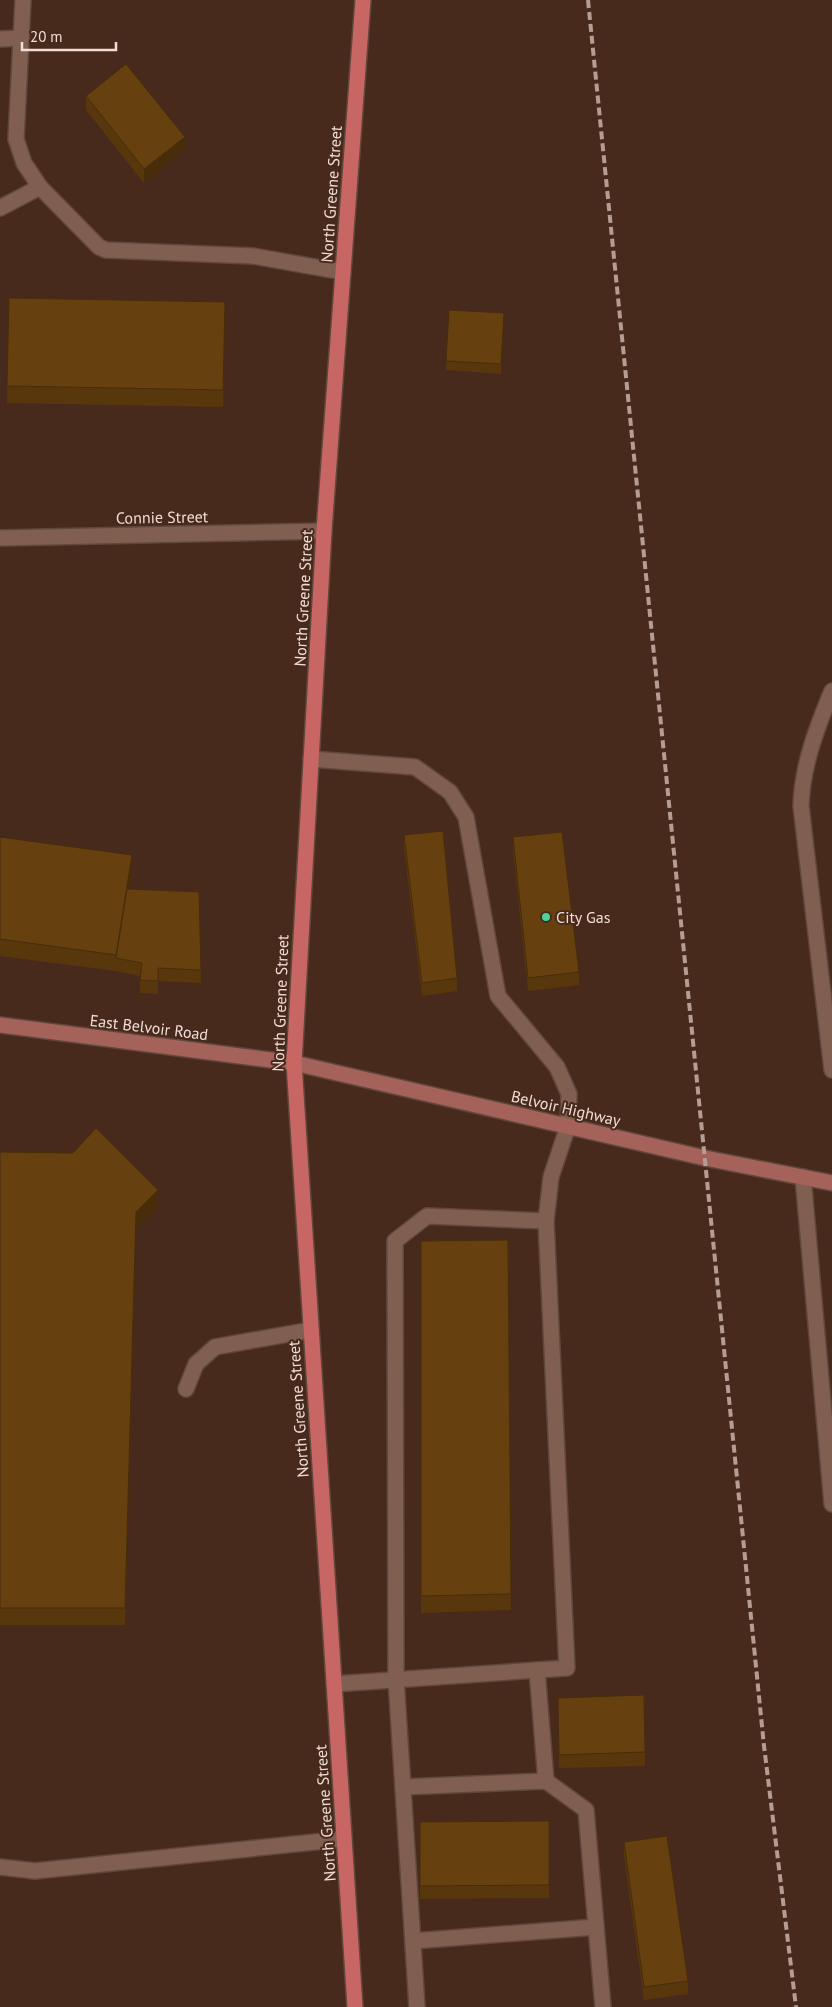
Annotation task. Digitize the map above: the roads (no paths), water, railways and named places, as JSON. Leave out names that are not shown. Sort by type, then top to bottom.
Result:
[{"type":"main road","name":"North Greene Street","points":[[355,2007],[294,1063],[324,531],[363,0]]},
{"type":"street","name":"East Belvoir Road","points":[[0,1025],[294,1063]]},
{"type":"street","name":"Belvoir Highway","points":[[294,1063],[705,1158],[832,1183]]},
{"type":"lane","points":[[23,0],[16,139],[24,163],[40,187],[99,247],[106,250],[253,256],[343,272]]},
{"type":"lane","points":[[0,38],[21,38]]},
{"type":"lane","points":[[0,208],[40,187]]},
{"type":"lane","name":"Connie Street","points":[[0,538],[324,531]]},
{"type":"lane","points":[[832,691],[816,729],[801,791],[801,806],[832,1070]]},
{"type":"lane","points":[[311,758],[416,767],[450,792],[466,817],[498,996],[557,1067],[569,1094],[568,1126],[551,1177],[546,1220],[566,1668],[334,1684]]},
{"type":"lane","points":[[803,1177],[832,1504]]},
{"type":"lane","points":[[417,2007],[396,1679],[395,1241],[427,1216],[546,1220]]},
{"type":"lane","points":[[186,1389],[196,1364],[215,1347],[311,1330]]},
{"type":"lane","points":[[537,1670],[546,1781]]},
{"type":"lane","points":[[403,1787],[546,1781],[586,1810],[603,2007]]},
{"type":"lane","points":[[0,1867],[35,1871],[344,1839]]},
{"type":"lane","points":[[413,1941],[596,1927]]},
{"type":"railway","points":[[588,0],[764,1746],[796,2007]]},
{"type":"place","name":"City Gas","points":[[546,917]]}]
